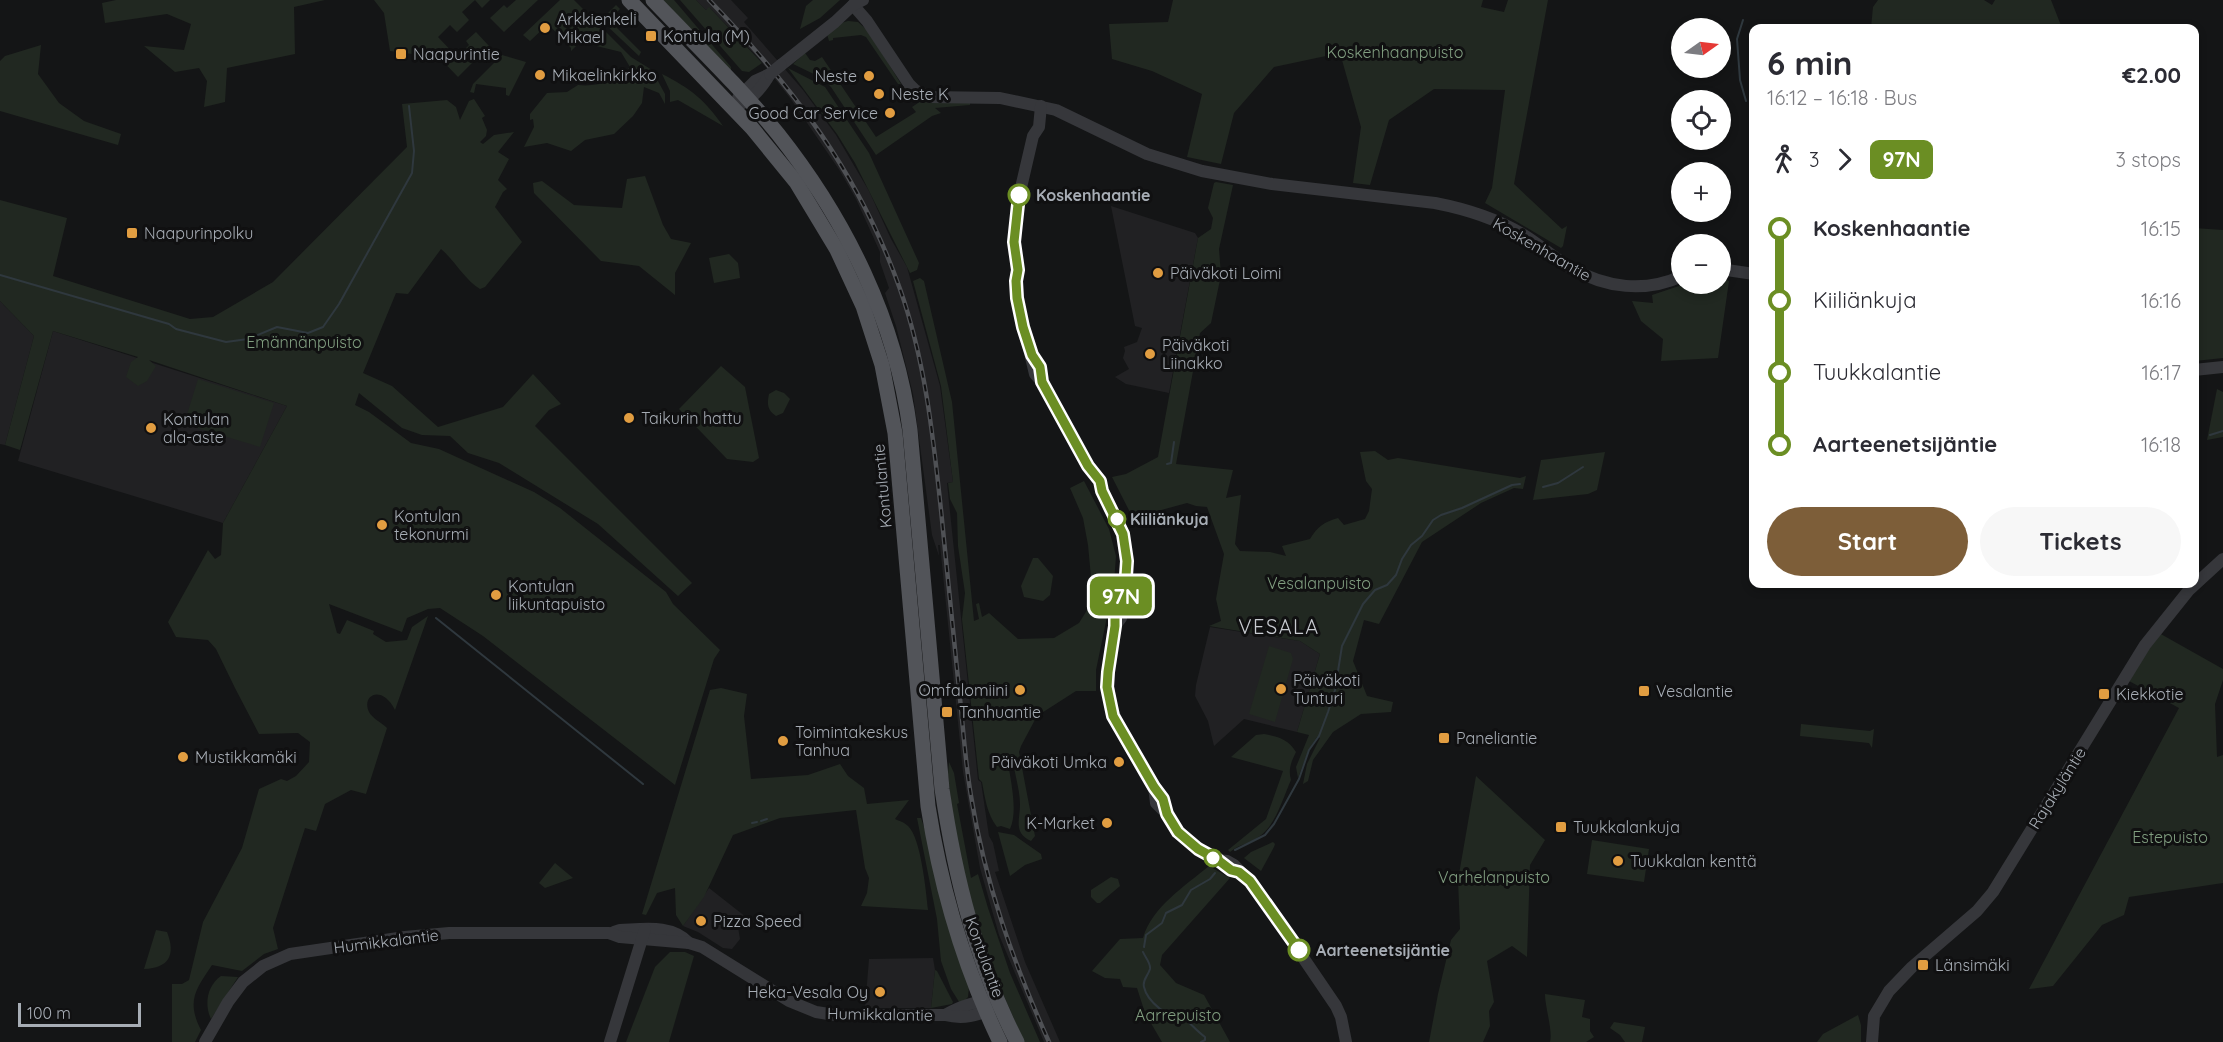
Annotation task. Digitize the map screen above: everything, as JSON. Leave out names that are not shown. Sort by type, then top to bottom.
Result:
[{"type":"main road","name":"Kontulantie","points":[[629,0],[779,159],[825,228],[859,295],[882,365],[892,411],[927,795],[933,837],[951,914],[983,1006],[1000,1042]]},
{"type":"main road","name":"Kontulantie","points":[[653,0],[745,97],[795,156],[835,216],[872,290],[896,358],[907,405],[913,453],[942,789],[948,830],[965,909],[977,949],[1017,1042]]},
{"type":"street","points":[[733,108],[745,97],[762,88],[770,74],[835,22],[856,2]]},
{"type":"street","name":"Koskenhaantie","points":[[856,2],[909,84],[922,95],[936,98],[1000,98],[1041,106],[1067,114],[1147,154],[1202,171],[1281,185],[1436,203],[1475,213],[1512,228],[1570,267],[1601,281],[1627,286],[1647,286],[1671,280]]},
{"type":"street","points":[[1041,106],[1032,116],[1033,136],[1018,199],[1014,251],[1018,270],[1016,281],[1020,316],[1032,355],[1040,367],[1042,382],[1088,466],[1100,481],[1102,491],[1118,521],[1125,546],[1127,561],[1121,618],[1115,626],[1108,672],[1110,704],[1118,727],[1163,799],[1170,819],[1189,842],[1250,881],[1336,1006],[1341,1017],[1346,1042]]},
{"type":"street","points":[[1731,271],[1749,273]]},
{"type":"street","points":[[2199,369],[2223,367]]},
{"type":"street","name":"Rajakyläntie","points":[[2199,581],[2223,559]]},
{"type":"street","name":"Rajakyläntie","points":[[1872,1042],[1874,1016],[1879,1005],[1900,978],[1969,918],[1993,892],[2145,645],[2191,588]]},
{"type":"street","name":"Humikkalantie","points":[[210,1034],[228,1002],[243,982],[263,966],[290,954],[449,933],[609,933],[620,937],[644,934],[689,943],[719,957],[789,1001],[816,1012],[834,1015],[945,1015],[957,1018],[983,1006]]},
{"type":"street","points":[[610,1042],[644,934]]},
{"type":"street","points":[[983,1006],[998,1001]]},
{"type":"shaded area","points":[[696,0],[731,0],[748,18],[744,22],[803,90],[836,135],[869,191],[907,267],[940,386],[953,482],[947,483],[978,780],[981,782],[989,836],[993,843],[999,871],[995,872],[1025,962],[1060,1042],[1044,1042],[999,935],[980,868],[963,772],[940,545],[938,545],[939,556],[932,535],[913,394],[885,293],[889,288],[880,262],[880,252],[856,199],[840,171],[790,98],[760,60],[710,8],[706,10]]},
{"type":"shaded area","name":"Päiväkoti Loimi","points":[[1111,206],[1195,233],[1198,238],[1169,393],[1126,384],[1115,377],[1129,369],[1123,358],[1124,347],[1137,342],[1142,328],[1135,326]]},
{"type":"shaded area","points":[[0,301],[34,336],[5,445],[0,444]]},
{"type":"shaded area","name":"Kontulan ala-aste","points":[[53,331],[287,406],[223,523],[18,461]]},
{"type":"shaded area","points":[[1210,627],[1300,641],[1320,654],[1297,732],[1244,719],[1214,746],[1208,721],[1195,696]]},
{"type":"shaded area","points":[[709,888],[751,921],[742,922],[738,927],[740,939],[732,949],[723,948],[698,932],[683,926]]},
{"type":"shaded area","points":[[933,958],[935,970],[931,1008],[865,1008],[869,959]]},
{"type":"green space","points":[[116,0],[325,0],[294,7],[295,54],[227,68],[225,102],[204,107],[207,81],[199,68],[175,72],[144,46],[184,50],[191,24],[167,14],[105,23],[102,3]]},
{"type":"green space","points":[[374,0],[475,0],[462,12],[469,20],[457,32],[450,25],[438,37],[457,57],[469,45],[466,41],[476,32],[489,46],[458,77],[433,51],[427,56],[390,51],[384,13]]},
{"type":"green space","points":[[475,0],[490,0],[482,8]]},
{"type":"green space","points":[[516,0],[538,0],[504,32],[490,18],[504,5],[507,8]]},
{"type":"green space","points":[[560,0],[574,0],[631,57],[652,70],[665,94],[665,104],[659,93],[644,87],[642,103],[633,116],[614,134],[585,140],[571,151],[547,143],[524,147],[534,127],[530,114],[547,93],[567,92],[578,85],[606,82],[619,76],[630,67],[621,52],[580,42],[571,51],[571,48],[548,24],[530,41],[523,35]]},
{"type":"green space","points":[[662,0],[674,0],[731,67],[731,72]]},
{"type":"green space","points":[[680,0],[696,0],[706,10],[709,7],[762,63],[749,72],[742,71]]},
{"type":"green space","points":[[813,0],[840,0],[820,18],[800,29],[806,6]]},
{"type":"green space","name":"Koskenhaanpuisto","points":[[1173,0],[1483,0],[1481,7],[1504,12],[1508,0],[1548,0],[1514,184],[1562,229],[1567,226],[1563,246],[1561,248],[1485,203],[1492,188],[1505,90],[1434,89],[1389,120],[1370,185],[1353,183],[1361,127],[1340,53],[1274,67],[1234,113],[1221,164],[1187,157],[1202,94],[1152,71],[1112,59],[1109,24],[1168,22]]},
{"type":"green space","points":[[1878,0],[1984,0],[1992,5],[1995,0],[2051,0],[2060,24],[1871,24],[1873,7]]},
{"type":"green space","points":[[616,5],[620,9],[609,20],[641,52],[639,56],[603,22],[604,17]]},
{"type":"green space","points":[[858,22],[869,32],[901,84],[898,84],[866,37],[861,35],[833,38],[829,41],[827,34],[841,23]]},
{"type":"green space","points":[[41,45],[38,74],[59,103],[84,121],[121,134],[118,145],[0,111],[0,61],[5,56]]},
{"type":"green space","points":[[805,53],[810,60],[815,61],[822,57],[876,137],[916,112],[912,107],[921,101],[970,103],[970,105],[935,108],[941,113],[932,116],[876,155],[831,87],[822,78],[793,64]]},
{"type":"green space","points":[[502,55],[526,62],[509,96],[506,95],[506,88],[476,84],[474,93],[470,92],[473,84]]},
{"type":"green space","points":[[788,68],[825,87],[869,153],[919,263],[917,270],[910,273],[855,163],[837,134]]},
{"type":"green space","points":[[662,74],[681,84],[696,96],[723,126],[678,100],[670,102],[670,91]]},
{"type":"green space","name":"Emännänpuisto","points":[[474,99],[485,116],[482,118],[487,130],[486,136],[480,142],[483,144],[494,135],[514,132],[498,152],[509,159],[498,180],[507,189],[495,207],[522,242],[485,287],[480,289],[441,249],[408,294],[396,293],[363,373],[392,386],[438,427],[503,407],[533,374],[561,404],[549,410],[535,426],[692,583],[678,596],[598,524],[499,463],[468,453],[450,436],[422,435],[402,428],[359,393],[355,405],[369,412],[411,443],[439,449],[534,492],[560,508],[666,592],[673,604],[720,650],[714,659],[675,785],[483,636],[440,608],[428,609],[407,618],[402,632],[329,604],[337,633],[340,634],[347,620],[374,631],[373,634],[386,642],[407,640],[412,627],[428,616],[395,710],[390,702],[379,695],[370,697],[368,701],[370,714],[387,728],[366,794],[351,790],[325,804],[316,831],[305,828],[273,928],[278,949],[264,954],[242,971],[212,965],[201,981],[195,996],[194,1011],[201,1030],[195,1042],[172,1042],[172,984],[182,984],[189,980],[203,922],[242,848],[259,789],[281,779],[287,781],[296,776],[309,762],[310,742],[298,733],[259,734],[216,649],[208,640],[176,637],[168,622],[208,550],[215,559],[221,555],[223,523],[287,406],[149,360],[156,366],[147,381],[138,386],[126,377],[131,362],[138,357],[53,331],[20,450],[5,445],[34,336],[0,301],[0,200],[67,218],[53,276],[190,319],[213,317],[273,282],[407,147],[402,104],[447,100],[456,107],[460,120],[469,101]]},
{"type":"green space","points":[[645,176],[663,225],[671,239],[691,243],[675,273],[675,295],[639,266],[601,261],[534,193],[533,183],[542,181],[574,205],[622,208],[627,179]]},
{"type":"green space","name":"Vesalanpuisto","points":[[1216,182],[1233,185],[1219,249],[1221,275],[1211,323],[1200,333],[1176,464],[1233,470],[1226,498],[1241,495],[1235,544],[1240,551],[1270,552],[1286,556],[1282,546],[1310,539],[1322,525],[1329,521],[1338,518],[1344,525],[1365,519],[1369,511],[1372,489],[1366,481],[1360,452],[1375,451],[1388,460],[1398,458],[1520,478],[1526,476],[1523,489],[1514,488],[1481,503],[1422,542],[1379,624],[1364,620],[1353,661],[1367,696],[1393,702],[1391,712],[1361,714],[1333,732],[1313,760],[1308,781],[1303,784],[1307,764],[1320,738],[1317,737],[1309,749],[1298,778],[1296,767],[1309,735],[1297,732],[1320,654],[1300,641],[1209,626],[1221,621],[1216,599],[1224,554],[1207,507],[1187,503],[1143,515],[1136,524],[1112,477],[1126,474],[1158,457],[1198,238],[1211,229],[1213,218],[1208,208]]},
{"type":"green space","points":[[2199,228],[2223,230],[2223,358],[2199,361]]},
{"type":"green space","points":[[729,254],[738,263],[740,278],[714,283],[709,258]]},
{"type":"green space","points":[[920,278],[924,281],[952,402],[974,621],[979,619],[976,604],[979,603],[982,617],[989,613],[1018,639],[1054,638],[1079,623],[1089,607],[1091,577],[1083,518],[1070,488],[1084,481],[1109,529],[1116,556],[1114,583],[1096,670],[1096,691],[1076,691],[1037,716],[1019,752],[1035,836],[1031,841],[1025,838],[1020,830],[1020,799],[1013,762],[1008,763],[1014,806],[1010,829],[997,827],[991,817],[982,782],[979,779],[962,619],[965,593],[958,546],[957,513],[950,499],[948,483],[953,482],[941,386],[913,281]]},
{"type":"green space","points":[[1671,289],[1671,294],[1727,294],[1718,358],[1661,361],[1663,339],[1641,321],[1632,301],[1653,303],[1652,295]]},
{"type":"green space","points":[[721,366],[745,387],[759,458],[753,462],[727,459],[679,409]]},
{"type":"green space","points":[[198,379],[274,403],[260,447],[184,424]]},
{"type":"green space","points":[[2217,389],[2223,392],[2223,437],[2207,440]]},
{"type":"green space","points":[[776,390],[784,393],[790,399],[783,413],[776,416],[769,409],[768,404],[769,394]]},
{"type":"green space","points":[[1605,452],[1597,490],[1588,494],[1533,500],[1541,460]]},
{"type":"green space","points":[[1033,558],[1038,558],[1053,576],[1050,595],[1043,601],[1024,597],[1021,586]]},
{"type":"green space","name":"Estepuisto","points":[[2159,633],[2223,669],[2223,680],[2215,704],[2217,757],[2223,755],[2223,883],[2129,897],[2124,915],[2102,925],[2053,986],[2029,989],[2179,708],[2129,681]]},
{"type":"green space","points":[[1269,646],[1291,653],[1293,659],[1275,722],[1249,714]]},
{"type":"green space","points":[[721,688],[747,694],[744,716],[751,779],[808,775],[840,764],[848,776],[864,788],[867,804],[909,800],[895,819],[908,826],[913,832],[922,865],[928,910],[861,906],[867,893],[869,878],[865,868],[856,810],[780,818],[733,835],[704,897],[683,926],[676,915],[675,888],[657,893],[646,915],[642,914],[710,690]]},
{"type":"green space","points":[[1801,724],[1870,731],[1874,729],[1872,748],[1869,743],[1800,736]]},
{"type":"green space","points":[[1264,734],[1283,739],[1296,752],[1290,766],[1291,780],[1266,831],[1230,852],[1228,850],[1266,819],[1283,771],[1231,757],[1256,735]]},
{"type":"green space","points":[[949,762],[954,773],[959,803],[957,804],[971,878],[978,874],[1010,973],[1040,1042],[1024,1042],[987,957],[956,847],[948,774]]},
{"type":"green space","name":"Varhelanpuisto","points":[[1476,776],[1545,840],[1530,865],[1527,957],[1512,946],[1487,961],[1494,1002],[1489,1011],[1490,1026],[1483,1042],[1429,1042],[1451,940],[1460,929],[1458,880]]},
{"type":"green space","points":[[917,818],[921,818],[925,830],[969,987],[968,997],[961,1005],[951,989],[941,961],[937,919]]},
{"type":"green space","points":[[998,832],[1014,835],[1041,854],[1042,859],[1025,865],[1010,876]]},
{"type":"green space","name":"Tuukkalan kenttä","points":[[1592,840],[1649,849],[1644,882],[1587,874]]},
{"type":"green space","points":[[1273,842],[1274,847],[1261,871],[1244,858],[1251,852]]},
{"type":"green space","points":[[555,863],[573,878],[545,888],[539,883]]},
{"type":"green space","name":"Aarrepuisto","points":[[1209,866],[1230,878],[1162,955],[1160,965],[1176,983],[1204,995],[1230,1042],[1162,1042],[1145,1013],[1137,988],[1123,987],[1120,979],[1105,978],[1092,971],[1120,939],[1143,938],[1147,927],[1162,907]]},
{"type":"green space","points":[[1111,877],[1118,879],[1120,886],[1097,903],[1091,897],[1091,890]]},
{"type":"green space","points":[[156,930],[167,932],[171,947],[170,954],[165,963],[144,969]]},
{"type":"green space","points":[[670,952],[685,952],[694,956],[669,1042],[626,1042],[655,967]]},
{"type":"green space","points":[[935,970],[953,1002],[931,1008]]},
{"type":"green space","points":[[221,976],[238,977],[211,1019],[208,996],[216,980]]},
{"type":"green space","points":[[1545,994],[1585,1000],[1582,1017],[1590,1019],[1590,1031],[1594,1037],[1586,1042],[1550,1042]]},
{"type":"green space","points":[[1858,1015],[1861,1025],[1861,1042],[1817,1042],[1823,1034]]},
{"type":"green space","points":[[1614,1022],[1645,1027],[1642,1042],[1625,1042],[1610,1028]]},
{"type":"waterway","points":[[1743,20],[1737,39],[1740,80],[1746,101]]},
{"type":"waterway","points":[[0,275],[226,342],[248,339],[277,327],[308,333],[323,327],[339,304],[412,173],[414,151],[409,106]]},
{"type":"waterway","points":[[2210,435],[2223,431]]},
{"type":"waterway","points":[[1167,464],[1171,463],[1174,442]]},
{"type":"waterway","points":[[1543,487],[1558,483],[1583,467]]},
{"type":"waterway","points":[[1235,850],[1265,835],[1274,824],[1299,779],[1309,750],[1319,736],[1328,712],[1335,690],[1342,646],[1363,604],[1375,590],[1387,585],[1396,575],[1411,545],[1422,536],[1433,520],[1512,485],[1520,484]]},
{"type":"waterway","points":[[436,618],[643,784]]},
{"type":"waterway","points":[[761,821],[767,819]]},
{"type":"waterway","points":[[752,823],[757,822]]},
{"type":"waterway","points":[[1144,947],[1146,935],[1162,923],[1166,913],[1182,905],[1191,890],[1210,879],[1215,873]]},
{"type":"waterway","points":[[1143,952],[1150,967],[1144,980],[1149,998],[1165,1013],[1183,1017],[1205,1037],[1205,1040],[1201,1042]]},
{"type":"railway","points":[[709,0],[796,99],[844,170],[865,207],[883,247],[909,316],[922,370],[931,426],[969,783],[977,828],[992,891],[1012,952],[1049,1042]]},
{"type":"bus line","name":"97N","points":[[1019,195],[1014,251],[1018,270],[1017,298],[1023,327],[1032,355],[1042,372],[1042,382],[1088,466],[1096,473],[1123,534],[1127,561],[1126,576],[1115,611],[1107,687],[1113,716],[1163,799],[1167,814],[1178,832],[1198,849],[1231,870],[1239,872],[1250,881],[1299,950]]},
{"type":"place","name":"Arkkienkeli Mikael","points":[[545,28]]},
{"type":"place","name":"Kontula (M)","points":[[651,36]]},
{"type":"place","name":"Naapurintie","points":[[401,54]]},
{"type":"place","name":"Mikaelinkirkko","points":[[540,75]]},
{"type":"place","name":"Neste","points":[[869,76]]},
{"type":"place","name":"Neste K","points":[[879,94]]},
{"type":"place","name":"Good Car Service","points":[[890,113]]},
{"type":"place","name":"Koskenhaantie","points":[[1019,195]]},
{"type":"place","name":"Naapurinpolku","points":[[132,233]]},
{"type":"place","name":"Päiväkoti Loimi","points":[[1158,273]]},
{"type":"place","name":"Päiväkoti Liinakko","points":[[1150,354]]},
{"type":"place","name":"Taikurin hattu","points":[[629,418]]},
{"type":"place","name":"Kontulan ala-aste","points":[[151,428]]},
{"type":"place","name":"Kiiliänkuja","points":[[1117,519]]},
{"type":"place","name":"Kontulan tekonurmi","points":[[382,525]]},
{"type":"place","name":"Kontulan liikuntapuisto","points":[[496,595]]},
{"type":"place","name":"Päiväkoti Tunturi","points":[[1281,689]]},
{"type":"place","name":"Omfalomiini","points":[[1020,690]]},
{"type":"place","name":"Vesalantie","points":[[1644,691]]},
{"type":"place","name":"Kiekkotie","points":[[2104,694]]},
{"type":"place","name":"Tanhuantie","points":[[947,712]]},
{"type":"place","name":"Paneliantie","points":[[1444,738]]},
{"type":"place","name":"Toimintakeskus Tanhua","points":[[783,741]]},
{"type":"place","name":"Mustikkamäki","points":[[183,757]]},
{"type":"place","name":"Päiväkoti Umka","points":[[1119,762]]},
{"type":"place","name":"K-Market","points":[[1107,823]]},
{"type":"place","name":"Tuukkalankuja","points":[[1561,827]]},
{"type":"place","name":"Tuukkalan kenttä","points":[[1618,861]]},
{"type":"place","name":"Pizza Speed","points":[[701,921]]},
{"type":"place","name":"Aarteenetsijäntie","points":[[1299,950]]},
{"type":"place","name":"Länsimäki","points":[[1923,965]]},
{"type":"place","name":"Heka-Vesala Oy","points":[[880,992]]},
{"type":"district","name":"VESALA","points":[[1279,626]]}]
